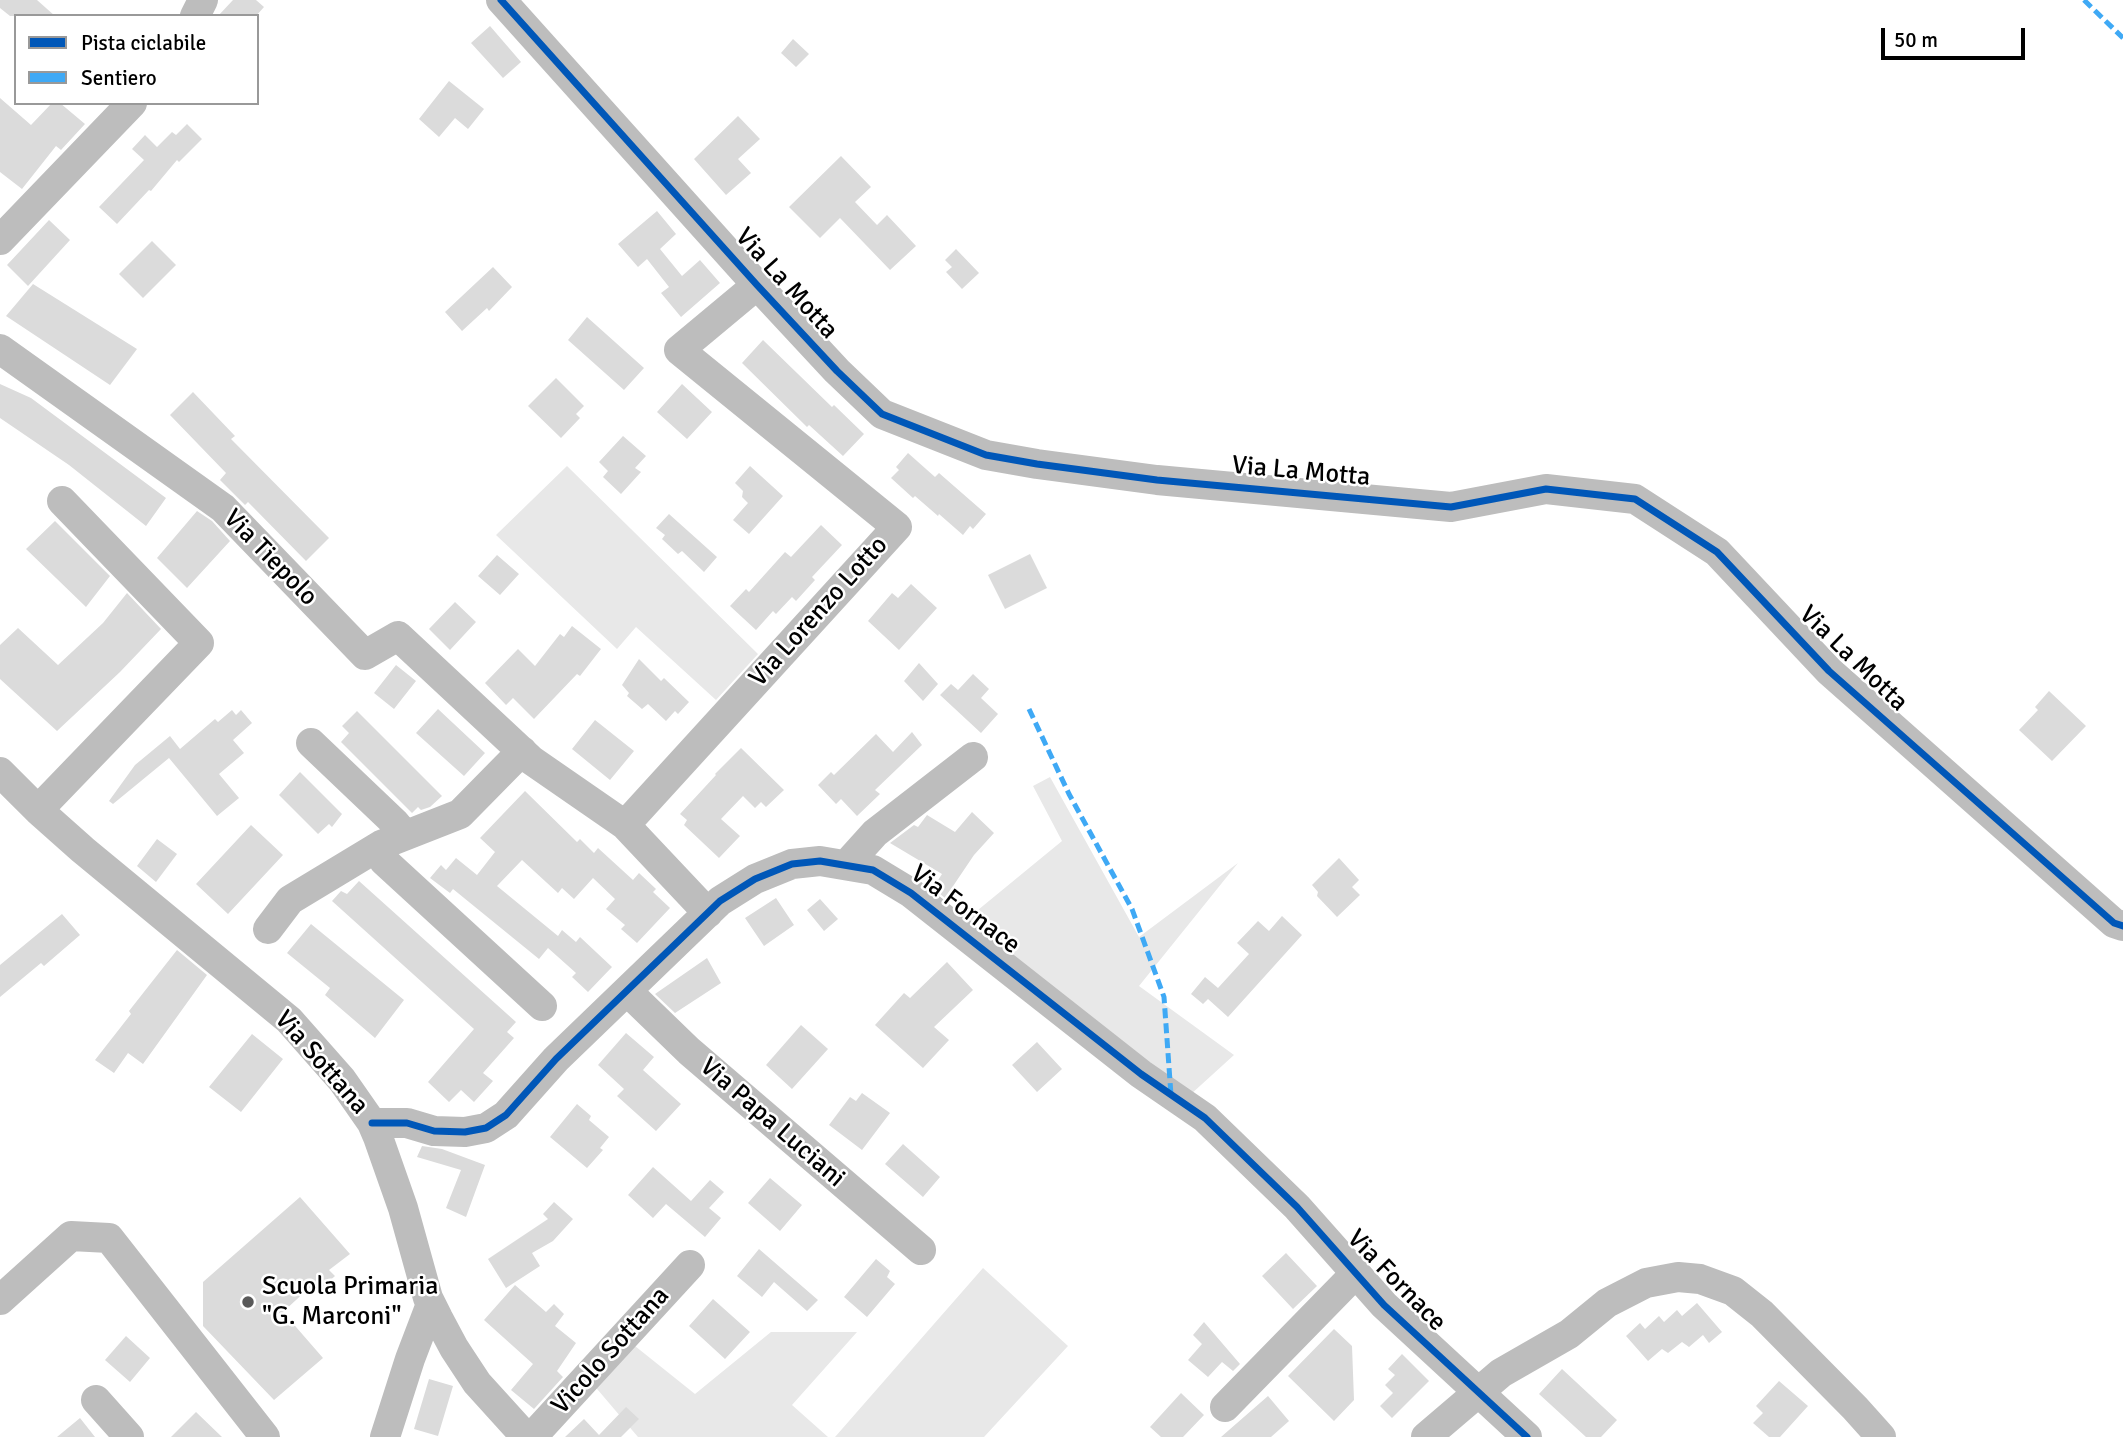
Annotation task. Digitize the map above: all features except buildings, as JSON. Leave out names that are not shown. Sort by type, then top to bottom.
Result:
[{"type":"street","name":"Via La Motta","points":[[501,0],[837,372],[882,414],[986,455],[1157,480],[1451,507],[1546,489],[1635,499],[1717,552],[1829,671],[2114,923],[2123,926]]},
{"type":"street","points":[[0,240],[130,105]]},
{"type":"street","name":"Via Lorenzo Lotto","points":[[625,825],[897,527],[679,350],[757,285]]},
{"type":"street","name":"Via Tiepolo","points":[[0,349],[223,508],[365,655],[398,636],[531,760],[625,825],[708,913]]},
{"type":"street","points":[[38,810],[199,643],[62,501]]},
{"type":"street","points":[[311,743],[405,835]]},
{"type":"street","points":[[268,929],[290,900],[376,848],[460,814],[522,751]]},
{"type":"street","points":[[847,864],[875,833],[973,757]]},
{"type":"street","name":"Via Sottana","points":[[0,772],[83,850],[289,1020],[342,1080],[372,1123],[403,1208],[431,1304],[454,1348],[478,1383],[526,1437]]},
{"type":"street","points":[[376,848],[384,861],[542,1006]]},
{"type":"street","name":"Via Fornace","points":[[372,1123],[407,1123],[434,1131],[455,1132],[486,1128],[506,1115],[556,1059],[720,901],[755,879],[792,864],[820,861],[873,870],[911,893],[1141,1074],[1205,1118],[1297,1207],[1384,1304],[1527,1437]]},
{"type":"street","name":"Via Papa Luciani","points":[[627,991],[689,1052],[920,1250]]},
{"type":"street","points":[[0,1300],[71,1236],[109,1238],[265,1437]]},
{"type":"street","name":"Vicolo Sottana","points":[[532,1437],[690,1265]]},
{"type":"street","points":[[1225,1407],[1356,1273]]},
{"type":"street","points":[[1426,1437],[1501,1373],[1569,1334],[1607,1303],[1646,1283],[1678,1277],[1700,1279],[1733,1291],[1762,1314],[1881,1437]]},
{"type":"street","points":[[385,1437],[431,1304]]},
{"type":"street","points":[[96,1400],[129,1437]]},
{"type":"shaded area","points":[[567,466],[758,654],[716,700],[636,627],[617,649],[496,535]]},
{"type":"shaded area","points":[[1050,777],[1139,937],[1238,863],[1139,986],[1234,1055],[1190,1095],[967,919],[1062,841],[1033,786]]},
{"type":"shaded area","points":[[983,1268],[1068,1346],[984,1437],[835,1437]]},
{"type":"shaded area","points":[[771,1332],[857,1332],[792,1405],[828,1437],[638,1437],[586,1376],[630,1342],[695,1394]]},
{"type":"marked path","points":[[2084,0],[2123,38]]},
{"type":"marked path","points":[[1029,709],[1069,794],[1132,909],[1164,997],[1171,1095]]},
{"type":"cycle path","points":[[501,0],[757,285],[837,371],[882,414],[986,455],[1157,480],[1451,507],[1546,489],[1635,499],[1717,552],[1829,671],[2114,923],[2123,926]]},
{"type":"cycle path","points":[[372,1123],[407,1123],[434,1131],[465,1132],[486,1128],[506,1115],[556,1059],[720,901],[755,879],[792,864],[820,861],[873,870],[911,893],[1141,1074],[1205,1118],[1297,1207],[1384,1305],[1527,1437]]},
{"type":"place","name":"Scuola Primaria \"G. Marconi\"","points":[[248,1302]]}]
